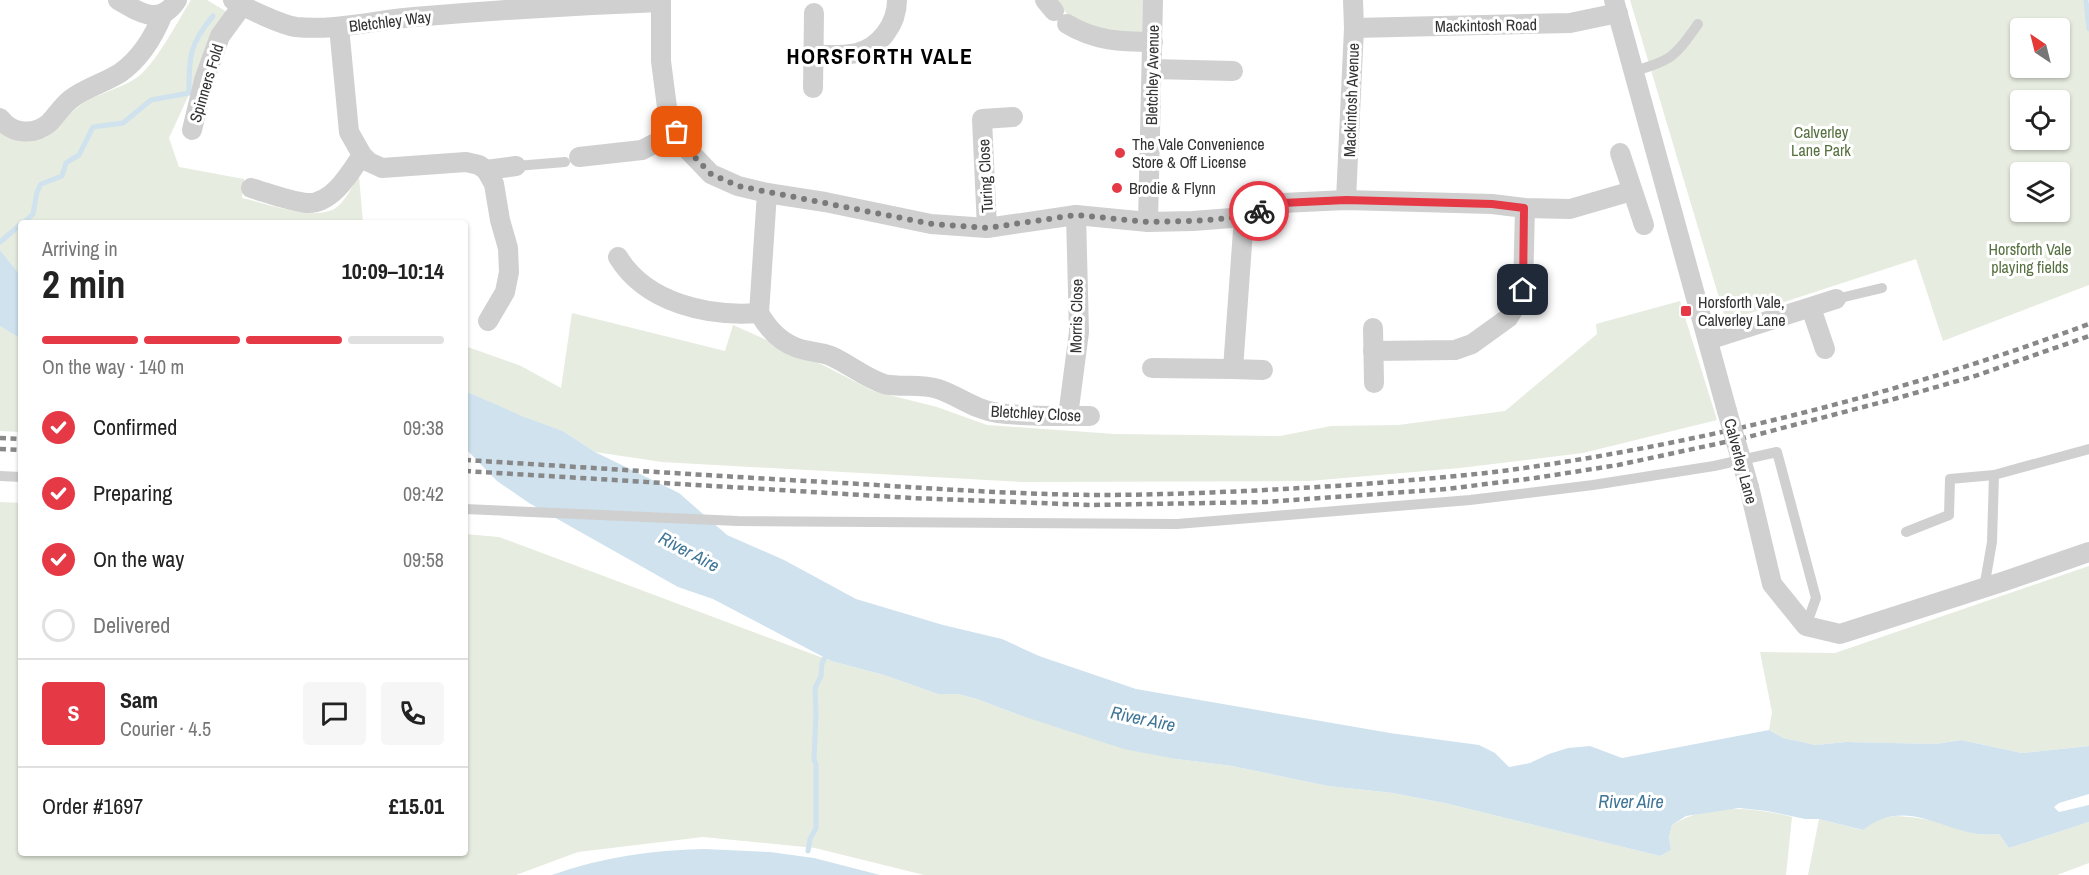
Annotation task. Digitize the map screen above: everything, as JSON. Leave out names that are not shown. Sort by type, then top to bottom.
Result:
[{"type":"street","points":[[118,0],[151,16],[170,7]]},
{"type":"street","points":[[814,55],[856,53],[873,45],[886,33],[893,22],[897,0]]},
{"type":"street","name":"Bletchley Avenue","points":[[1148,222],[1153,0]]},
{"type":"street","name":"Mackintosh Avenue","points":[[1346,200],[1354,28],[1353,0]]},
{"type":"street","points":[[661,1],[661,61],[668,115],[677,132],[687,149],[711,174],[738,186],[767,193],[825,202],[932,224],[987,228],[1076,215],[1148,222],[1244,217],[1282,203],[1346,200],[1492,204],[1524,208],[1570,209],[1632,191]]},
{"type":"street","name":"Bletchley Way","points":[[238,3],[294,27],[339,27],[486,6],[553,6],[661,1]]},
{"type":"street","name":"Spinners Fold","points":[[192,130],[204,80],[220,36],[238,3]]},
{"type":"street","points":[[0,118],[10,128],[20,131],[30,132],[40,129],[49,123],[71,99],[130,64],[146,46],[170,7]]},
{"type":"street","name":"Mackintosh Road","points":[[1354,28],[1570,22],[1616,7]]},
{"type":"street","name":"Calverley Lane","points":[[1616,7],[1749,487],[1772,584],[1806,626]]},
{"type":"street","points":[[1055,11],[1079,31],[1106,40],[1153,42]]},
{"type":"street","points":[[813,88],[814,14]]},
{"type":"street","points":[[339,27],[349,132],[362,155],[369,162],[382,168],[466,162],[480,165],[486,170],[494,184],[500,220],[508,248],[509,272],[505,292],[488,321]]},
{"type":"street","points":[[1152,69],[1233,71]]},
{"type":"street","name":"Turing Close","points":[[987,228],[982,119],[1013,117]]},
{"type":"street","points":[[572,159],[642,150],[677,132]]},
{"type":"street","points":[[1620,153],[1644,225]]},
{"type":"street","points":[[251,188],[308,203],[333,192],[362,155]]},
{"type":"street","points":[[486,170],[516,166]]},
{"type":"street","points":[[618,257],[627,273],[648,290],[668,300],[737,315],[759,313],[767,193]]},
{"type":"street","points":[[1373,351],[1455,350],[1472,344],[1508,318],[1523,290],[1524,208]]},
{"type":"street","name":"Morris Close","points":[[1068,416],[1079,332],[1076,215]]},
{"type":"street","points":[[1233,369],[1244,217]]},
{"type":"street","points":[[1708,340],[1836,299]]},
{"type":"street","points":[[1811,308],[1825,349]]},
{"type":"street","name":"Bletchley Close","points":[[759,313],[772,331],[795,347],[828,355],[872,380],[886,384],[935,388],[953,394],[976,408],[996,413],[1089,416]]},
{"type":"street","points":[[1373,328],[1374,383]]},
{"type":"street","points":[[1152,368],[1263,370]]},
{"type":"street","points":[[1806,626],[1840,634],[2089,552]]},
{"type":"lane","points":[[1634,71],[1671,58],[1679,51],[1698,24]]},
{"type":"lane","points":[[516,166],[572,159]]},
{"type":"lane","points":[[1836,299],[1882,288]]},
{"type":"lane","points":[[1906,532],[1949,515],[1950,479],[1994,475],[2089,449]]},
{"type":"lane","points":[[468,509],[738,521],[1177,524],[1470,500],[1637,478],[1714,466],[1778,452],[1816,598],[1806,626]]},
{"type":"lane","points":[[1984,588],[1992,542],[1994,475]]},
{"type":"lane","points":[[0,476],[18,477]]},
{"type":"green space","points":[[191,0],[207,0],[227,12],[169,138],[179,167],[244,179],[242,198],[289,210],[314,213],[338,207],[359,176],[363,220],[18,220],[18,272],[0,250],[0,132],[24,140],[37,140],[48,136],[85,102],[139,76],[160,51]]},
{"type":"green space","points":[[1054,0],[1144,0],[1145,36],[1119,38],[1071,18]]},
{"type":"green space","name":"Calverley Lane Park","points":[[1630,0],[2086,0],[2089,29],[2089,285],[1943,341],[1916,259],[1726,321]]},
{"type":"green space","points":[[1680,301],[1717,420],[1583,453],[1460,468],[1309,481],[1022,482],[662,462],[595,452],[563,431],[524,418],[468,392],[468,347],[521,366],[561,388],[572,313],[725,351],[733,325],[823,365],[873,391],[937,407],[987,425],[1115,434],[1280,436],[1331,426],[1398,425],[1505,411],[1597,334],[1596,324]]},
{"type":"green space","points":[[0,326],[18,337],[18,432],[0,431]]},
{"type":"green space","points":[[0,502],[18,503],[18,856],[468,856],[468,534],[499,537],[831,661],[884,675],[938,694],[958,694],[977,699],[1019,715],[1176,759],[1232,766],[1328,786],[1393,793],[1449,804],[1660,856],[1671,850],[1669,837],[1672,825],[1700,813],[1746,809],[1792,817],[1786,875],[924,875],[815,848],[703,837],[578,852],[516,875],[0,875]]},
{"type":"green space","points":[[2089,566],[2089,746],[2022,753],[1961,740],[1936,744],[1846,742],[1816,745],[1783,738],[1769,730],[1772,712],[1760,652],[1835,653]]},
{"type":"green space","points":[[1896,816],[1929,820],[1978,834],[1999,834],[2009,848],[2089,822],[2089,863],[2057,875],[1808,875],[1819,819],[1862,830],[1876,819]]},
{"type":"water","points":[[0,250],[18,272],[18,337],[0,326]]},
{"type":"water","name":"River Aire","points":[[468,392],[563,431],[595,452],[679,493],[727,535],[784,560],[856,599],[943,625],[1002,639],[1039,656],[1136,689],[1390,733],[1479,745],[1495,753],[1509,767],[1530,763],[1568,748],[1590,746],[1622,758],[1769,730],[1783,738],[1816,745],[1846,742],[1936,744],[1961,740],[2022,753],[2089,746],[2089,794],[2059,803],[2054,807],[2059,812],[2089,805],[2089,822],[2009,848],[1999,834],[1964,831],[1914,816],[1897,816],[1880,820],[1863,830],[1819,819],[1805,819],[1739,808],[1686,816],[1672,825],[1669,837],[1671,850],[1660,856],[1449,804],[1393,793],[1328,786],[1232,766],[1124,749],[977,699],[958,694],[938,694],[884,675],[831,661],[713,599],[678,587],[529,503],[497,481],[468,451]]},
{"type":"water","points":[[704,849],[770,852],[814,858],[880,875],[552,875],[590,863],[627,856]]},
{"type":"waterway","points":[[2086,0],[2089,29]]},
{"type":"waterway","points":[[26,220],[33,214],[37,192],[41,184],[62,176],[66,163],[79,155],[93,127],[123,123],[151,100],[189,93],[192,52],[199,35],[213,16]]},
{"type":"waterway","points":[[0,242],[18,227]]},
{"type":"waterway","points":[[808,851],[810,839],[816,828],[815,688],[827,654]]},
{"type":"railway","points":[[468,460],[1063,494],[1194,493],[1365,484],[1538,466],[1608,455],[1748,426],[1886,391],[2089,324]]},
{"type":"railway","points":[[468,471],[912,498],[1090,505],[1266,502],[1446,489],[1618,465],[1744,438],[1975,376],[2089,336]]},
{"type":"railway","points":[[0,438],[18,439]]},
{"type":"railway","points":[[0,449],[18,450]]},
{"type":"way so far","points":[[677,132],[687,149],[711,174],[738,186],[932,224],[987,228],[1076,215],[1148,222],[1193,221],[1244,217],[1259,211]]},
{"type":"place","name":"The Vale Convenience Store & Off License","points":[[1120,153]]},
{"type":"place","name":"Brodie & Flynn","points":[[1117,188]]},
{"type":"place","name":"Horsforth Vale, Calverley Lane","points":[[1686,311]]},
{"type":"district","name":"HORSFORTH VALE","points":[[880,56]]},
{"type":"route","points":[[1259,211],[1282,203],[1346,200],[1492,204],[1524,208],[1523,290]]},
{"type":"park label","name":"Horsforth Vale playing fields","points":[[2030,258]]}]
